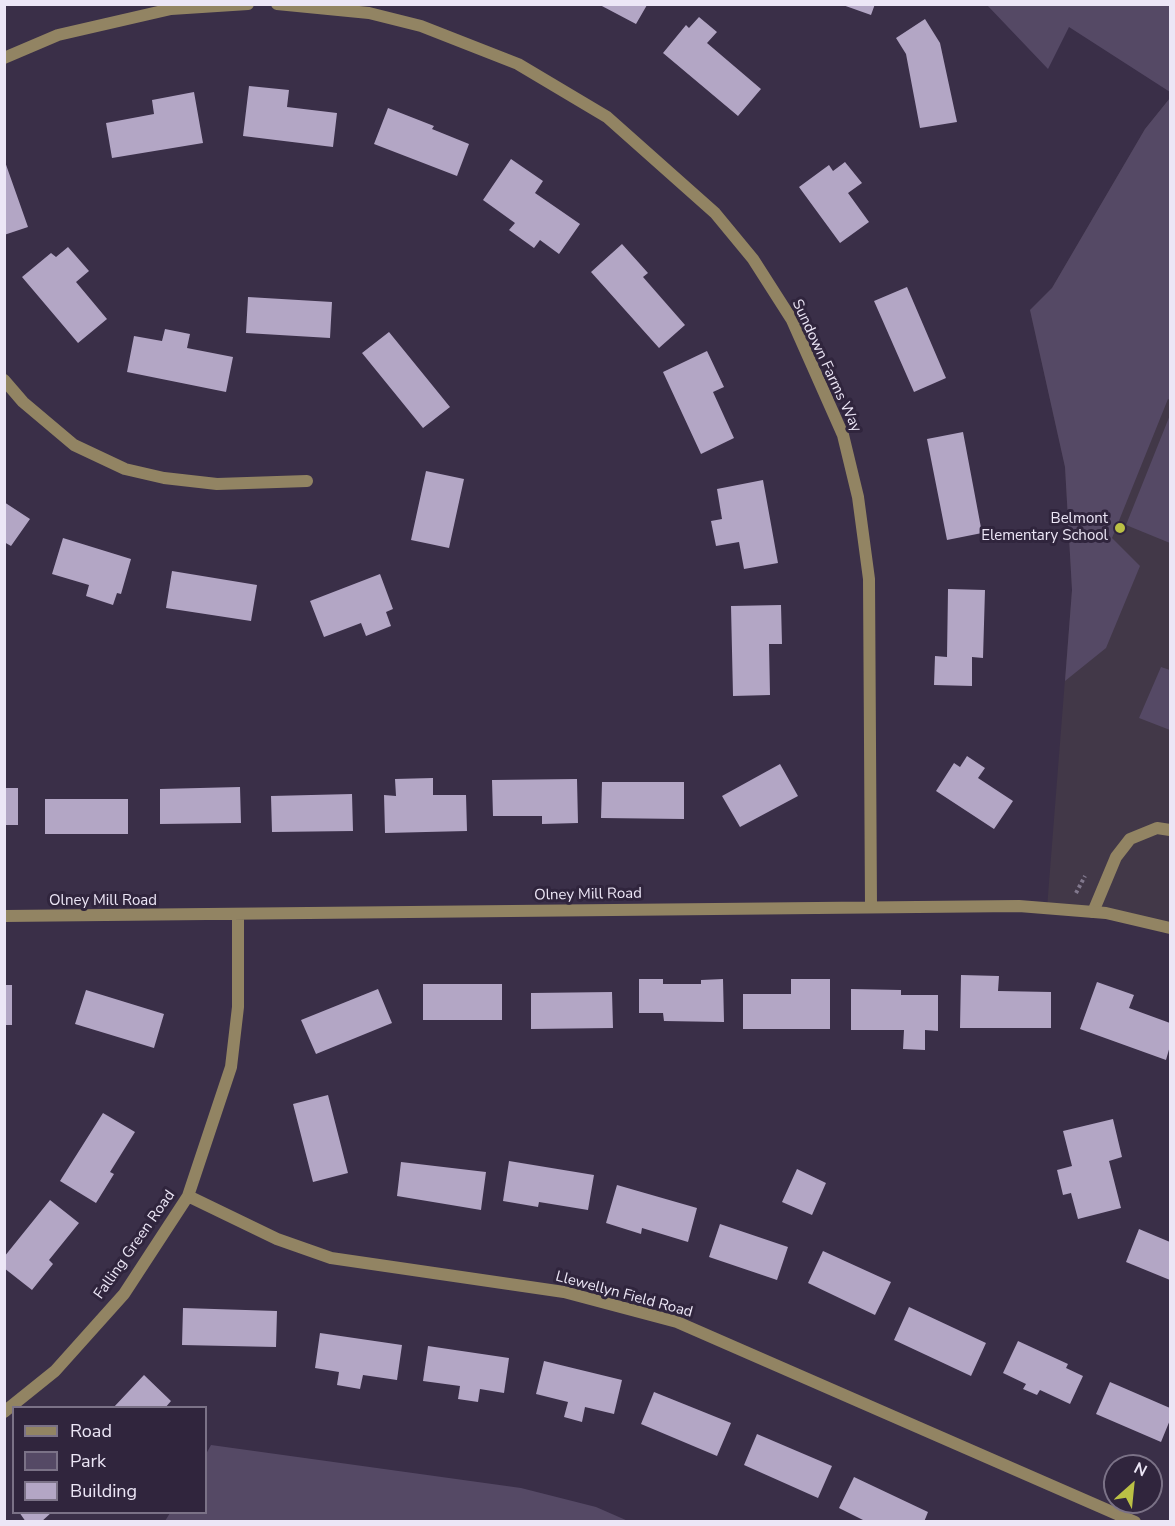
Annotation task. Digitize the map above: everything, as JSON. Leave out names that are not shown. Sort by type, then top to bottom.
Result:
[{"type":"street","points":[[4,58],[58,35],[171,9],[248,4]]},
{"type":"street","name":"Sundown Farms Way","points":[[277,4],[369,13],[421,26],[518,64],[607,117],[715,213],[753,259],[792,320],[834,414],[843,435],[858,497],[869,579],[871,906]]},
{"type":"street","points":[[4,380],[23,402],[74,445],[125,469],[164,478],[217,484],[307,481]]},
{"type":"street","points":[[1093,912],[1116,857],[1130,839],[1157,828],[1170,830]]},
{"type":"street","name":"Olney Mill Road","points":[[4,916],[238,916],[871,906],[1019,906],[1093,912],[1170,928]]},
{"type":"street","name":"Falling Green Road","points":[[4,1412],[55,1371],[124,1294],[188,1196],[231,1067],[238,1007],[238,916]]},
{"type":"street","name":"Llewellyn Field Road","points":[[188,1196],[277,1239],[331,1258],[564,1293],[677,1322],[1135,1521]]},
{"type":"shaded area","name":"Belmont Elementary School","points":[[1170,98],[1170,928],[1047,908],[1072,590],[1065,467],[1030,310],[1052,288],[1145,129]]},
{"type":"green space","points":[[987,5],[1170,5],[1170,92],[1069,27],[1048,69]]},
{"type":"green space","points":[[1170,98],[1170,400],[1168,399],[1112,538],[1140,566],[1106,648],[1065,681],[1072,590],[1065,467],[1030,310],[1052,288],[1145,129]]},
{"type":"green space","points":[[1170,415],[1170,543],[1126,525]]},
{"type":"green space","points":[[1161,667],[1170,670],[1170,730],[1139,718]]},
{"type":"green space","points":[[211,1445],[521,1488],[596,1507],[628,1521],[165,1521],[169,1514],[207,1514],[207,1452]]},
{"type":"building","points":[[840,4],[875,4],[871,15]]},
{"type":"building","points":[[600,5],[647,5],[636,24]]},
{"type":"building","points":[[699,17],[717,32],[707,43],[761,89],[738,116],[663,53],[686,25],[689,28]]},
{"type":"building","points":[[925,19],[940,43],[957,122],[920,128],[906,54],[896,38]]},
{"type":"building","points":[[249,86],[289,90],[287,107],[337,113],[333,147],[243,136]]},
{"type":"building","points":[[194,92],[203,143],[112,158],[106,123],[154,114],[152,100]]},
{"type":"building","points":[[388,108],[434,126],[432,129],[469,144],[457,176],[374,144]]},
{"type":"building","points":[[4,159],[28,227],[4,235]]},
{"type":"building","points":[[511,159],[543,181],[535,193],[580,224],[559,254],[540,240],[534,248],[509,230],[515,223],[483,200]]},
{"type":"building","points":[[845,162],[862,183],[848,193],[869,222],[840,243],[799,187],[829,165],[833,171]]},
{"type":"building","points":[[622,244],[648,273],[643,277],[685,325],[659,348],[591,272]]},
{"type":"building","points":[[68,247],[89,271],[76,282],[107,319],[78,343],[22,277],[51,253],[56,257]]},
{"type":"building","points":[[907,287],[946,378],[914,392],[874,301]]},
{"type":"building","points":[[248,297],[332,302],[330,338],[246,333]]},
{"type":"building","points":[[165,329],[190,334],[187,348],[233,357],[226,392],[127,372],[134,336],[162,341]]},
{"type":"building","points":[[389,332],[450,407],[423,428],[362,353]]},
{"type":"building","points":[[707,351],[724,387],[713,392],[734,438],[701,454],[663,372]]},
{"type":"building","points":[[963,432],[982,533],[947,540],[927,439]]},
{"type":"building","points":[[426,471],[464,479],[449,548],[411,540]]},
{"type":"building","points":[[763,480],[778,563],[744,569],[739,542],[716,546],[711,521],[722,519],[717,489]]},
{"type":"building","points":[[4,502],[30,519],[11,546],[4,542]]},
{"type":"building","points":[[63,538],[131,559],[121,594],[117,593],[113,605],[86,596],[89,585],[52,574]]},
{"type":"building","points":[[172,571],[257,585],[251,621],[166,608]]},
{"type":"building","points":[[380,574],[393,609],[386,612],[391,626],[366,636],[361,623],[324,637],[310,601]]},
{"type":"building","points":[[948,589],[985,590],[983,658],[972,657],[972,686],[934,685],[935,656],[947,657]]},
{"type":"building","points":[[781,605],[782,644],[769,644],[770,695],[733,696],[731,606]]},
{"type":"building","points":[[967,756],[985,768],[978,778],[1013,801],[994,829],[936,791],[954,763],[960,767]]},
{"type":"building","points":[[780,764],[798,796],[740,827],[722,796]]},
{"type":"building","points":[[433,778],[433,795],[466,795],[467,831],[385,833],[384,795],[396,796],[395,779]]},
{"type":"building","points":[[577,779],[578,823],[542,824],[542,816],[493,816],[492,780]]},
{"type":"building","points":[[602,782],[684,782],[684,819],[601,818]]},
{"type":"building","points":[[240,787],[241,823],[160,824],[160,789]]},
{"type":"building","points":[[4,788],[18,788],[18,825],[4,825]]},
{"type":"building","points":[[352,794],[353,831],[272,832],[271,796]]},
{"type":"building","points":[[45,799],[128,799],[128,834],[45,834]]},
{"type":"building","points":[[961,975],[999,976],[998,991],[1051,992],[1051,1028],[960,1028]]},
{"type":"building","points":[[639,979],[663,979],[663,984],[701,984],[701,980],[723,979],[724,1022],[664,1021],[663,1013],[639,1013]]},
{"type":"building","points":[[791,979],[830,979],[830,1029],[743,1029],[743,994],[791,994]]},
{"type":"building","points":[[1097,982],[1134,995],[1129,1008],[1170,1023],[1170,1046],[1166,1060],[1080,1029]]},
{"type":"building","points":[[423,984],[502,984],[502,1020],[423,1020]]},
{"type":"building","points":[[4,985],[12,985],[12,1025],[4,1025]]},
{"type":"building","points":[[378,989],[392,1023],[316,1054],[301,1020]]},
{"type":"building","points":[[851,989],[901,990],[901,995],[938,995],[938,1031],[925,1030],[925,1050],[903,1049],[904,1030],[851,1030]]},
{"type":"building","points":[[86,990],[164,1014],[154,1048],[75,1024]]},
{"type":"building","points":[[612,992],[613,1028],[531,1029],[531,993]]},
{"type":"building","points":[[328,1095],[348,1173],[313,1182],[293,1104]]},
{"type":"building","points":[[103,1113],[135,1132],[110,1172],[114,1174],[96,1203],[60,1181]]},
{"type":"building","points":[[1113,1119],[1122,1157],[1109,1161],[1121,1208],[1078,1219],[1071,1193],[1063,1195],[1057,1170],[1072,1166],[1063,1131]]},
{"type":"building","points":[[509,1161],[594,1175],[588,1210],[539,1202],[538,1207],[503,1201]]},
{"type":"building","points":[[401,1162],[486,1172],[481,1210],[397,1196]]},
{"type":"building","points":[[797,1169],[826,1183],[812,1215],[782,1202]]},
{"type":"building","points":[[617,1185],[697,1208],[688,1242],[642,1228],[641,1234],[606,1223]]},
{"type":"building","points":[[50,1200],[79,1223],[49,1260],[53,1264],[32,1290],[4,1268],[4,1257]]},
{"type":"building","points":[[720,1224],[788,1247],[777,1280],[709,1257]]},
{"type":"building","points":[[1139,1229],[1170,1242],[1170,1280],[1126,1262]]},
{"type":"building","points":[[823,1251],[891,1282],[875,1315],[808,1283]]},
{"type":"building","points":[[909,1307],[986,1343],[971,1376],[894,1340]]},
{"type":"building","points":[[183,1308],[277,1311],[276,1347],[182,1345]]},
{"type":"building","points":[[320,1333],[402,1345],[397,1380],[363,1375],[360,1389],[337,1385],[339,1372],[315,1368]]},
{"type":"building","points":[[1018,1341],[1068,1364],[1066,1368],[1083,1376],[1070,1404],[1040,1390],[1037,1395],[1023,1389],[1026,1384],[1003,1373]]},
{"type":"building","points":[[428,1346],[509,1358],[504,1393],[480,1389],[478,1402],[458,1399],[460,1386],[423,1381]]},
{"type":"building","points":[[544,1361],[622,1380],[614,1414],[585,1407],[582,1422],[564,1417],[568,1402],[536,1394]]},
{"type":"building","points":[[144,1375],[171,1401],[167,1406],[115,1406]]},
{"type":"building","points":[[1110,1382],[1170,1408],[1170,1420],[1161,1442],[1096,1414]]},
{"type":"building","points":[[654,1392],[731,1423],[717,1456],[641,1424]]},
{"type":"building","points":[[757,1434],[832,1466],[818,1498],[744,1465]]},
{"type":"building","points":[[854,1477],[928,1512],[924,1522],[867,1522],[839,1508]]},
{"type":"building","points":[[20,1514],[50,1514],[41,1522],[26,1522]]},
{"type":"place","name":"Belmont Elementary School","points":[[1120,528]]}]
